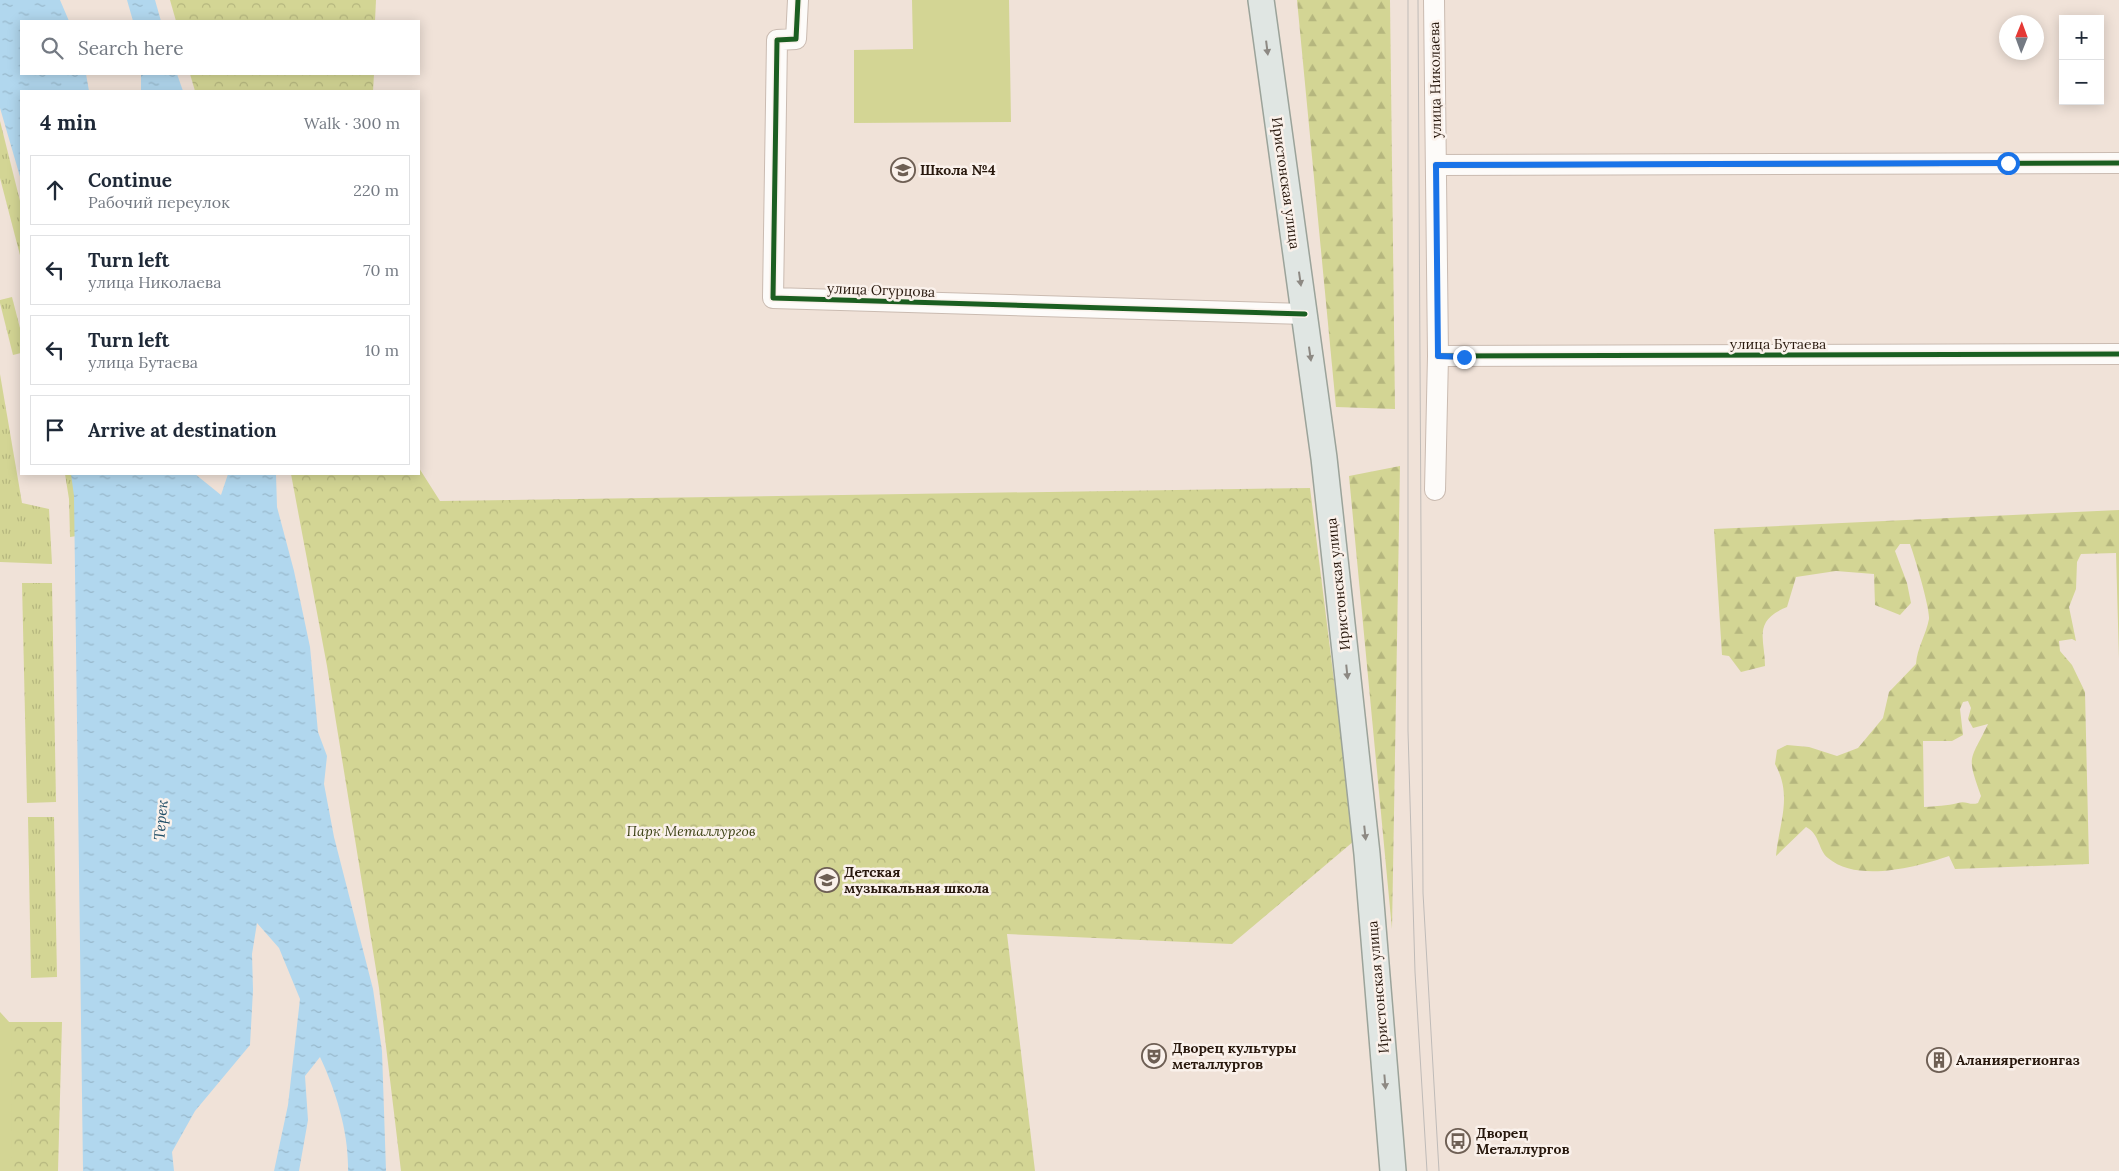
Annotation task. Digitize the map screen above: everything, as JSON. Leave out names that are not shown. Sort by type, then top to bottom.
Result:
[{"type":"main road","name":"Иристонская улица","points":[[1261,0],[1324,458],[1367,854],[1393,1171]]},
{"type":"street","name":"улица Огурцова","points":[[798,0],[796,39],[777,40],[773,298],[1305,314]]},
{"type":"street","name":"улица Николаева","points":[[1434,0],[1438,356],[1435,490]]},
{"type":"street","points":[[1436,165],[2119,163]]},
{"type":"street","name":"улица Бутаева","points":[[1438,356],[2119,354]]},
{"type":"green space","points":[[170,0],[376,0],[375,20],[176,20]]},
{"type":"green space","points":[[912,0],[1009,0],[1011,122],[854,123],[854,50],[913,49]]},
{"type":"green space","points":[[1297,0],[1390,0],[1395,409],[1336,407]]},
{"type":"green space","points":[[190,75],[374,75],[373,90],[195,90]]},
{"type":"green space","points":[[0,121],[20,201],[20,255],[0,178]]},
{"type":"green space","points":[[12,297],[20,328],[20,353],[13,355],[0,300]]},
{"type":"green space","points":[[0,374],[22,503],[49,509],[52,564],[0,562]]},
{"type":"green space","points":[[1400,466],[1392,929],[1349,476]]},
{"type":"green space","name":"Парк Металлургов","points":[[420,470],[440,501],[1310,488],[1354,841],[1232,944],[1007,934],[1035,1171],[401,1171],[379,988],[327,666],[291,475],[420,475]]},
{"type":"green space","points":[[65,475],[83,475],[90,534],[70,537],[69,499]]},
{"type":"green space","points":[[2119,510],[2119,659],[2116,553],[2081,554],[2077,562],[2076,589],[2069,607],[2076,641],[2072,639],[2059,641],[2060,651],[2072,665],[2085,692],[2089,864],[1955,869],[1949,856],[1904,868],[1871,871],[1855,870],[1840,866],[1828,858],[1822,851],[1814,834],[1806,827],[1776,856],[1784,798],[1783,787],[1775,764],[1777,750],[1787,745],[1809,747],[1837,756],[1858,748],[1883,718],[1889,692],[1916,664],[1918,652],[1926,631],[1929,613],[1910,544],[1900,544],[1895,551],[1907,583],[1911,603],[1900,615],[1875,605],[1874,574],[1836,571],[1796,577],[1787,607],[1776,612],[1765,625],[1763,639],[1765,666],[1741,672],[1729,656],[1722,655],[1714,529]],"holes":[[[1968,701],[1971,708],[1968,719],[1973,728],[1988,724],[1972,759],[1973,772],[1981,796],[1978,803],[1961,802],[1924,807],[1923,741],[1952,741],[1963,735],[1960,709],[1963,702]]]},
{"type":"green space","points":[[22,583],[52,583],[56,802],[27,803]]},
{"type":"green space","points":[[28,817],[54,817],[57,977],[31,978]]},
{"type":"green space","points":[[0,1012],[10,1023],[11,1028],[12,1171],[0,1171]]},
{"type":"green space","points":[[0,1022],[62,1022],[58,1171],[0,1171]]},
{"type":"water","points":[[0,0],[60,0],[69,20],[20,20],[20,75],[86,75],[89,90],[20,90],[20,177],[0,108]]},
{"type":"water","points":[[127,0],[155,0],[161,20],[133,20]]},
{"type":"water","points":[[141,75],[177,75],[183,90],[141,90]]},
{"type":"water","name":"Терек","points":[[71,475],[196,475],[221,495],[228,475],[276,475],[277,507],[294,571],[310,647],[318,732],[327,756],[324,784],[334,837],[373,989],[382,1051],[386,1171],[348,1171],[344,1127],[331,1084],[320,1057],[305,1076],[308,1120],[299,1171],[274,1171],[288,1105],[300,999],[279,948],[257,923],[252,954],[253,990],[250,1045],[195,1111],[172,1152],[174,1171],[83,1171],[74,496]]},
{"type":"tram line","points":[[1408,0],[1408,731],[1415,972],[1427,1171]]},
{"type":"tram line","points":[[1418,0],[1423,893],[1439,1171]]},
{"type":"cycle path","points":[[798,0],[796,39],[777,40],[773,298],[1305,314]]},
{"type":"cycle path","points":[[1436,165],[2119,163]]},
{"type":"cycle path","points":[[1438,356],[2119,354]]},
{"type":"place","name":"Школа №4","points":[[903,170]]},
{"type":"place","name":"Детская музыкальная школа","points":[[827,880]]},
{"type":"place","name":"Дворец культуры металлургов","points":[[1154,1056]]},
{"type":"place","name":"Аланиярегионгаз","points":[[1939,1060]]},
{"type":"place","name":"Дворец Металлургов","points":[[1458,1141]]},
{"type":"route","points":[[1464,357],[1438,356],[1436,165],[2008,163]]}]
